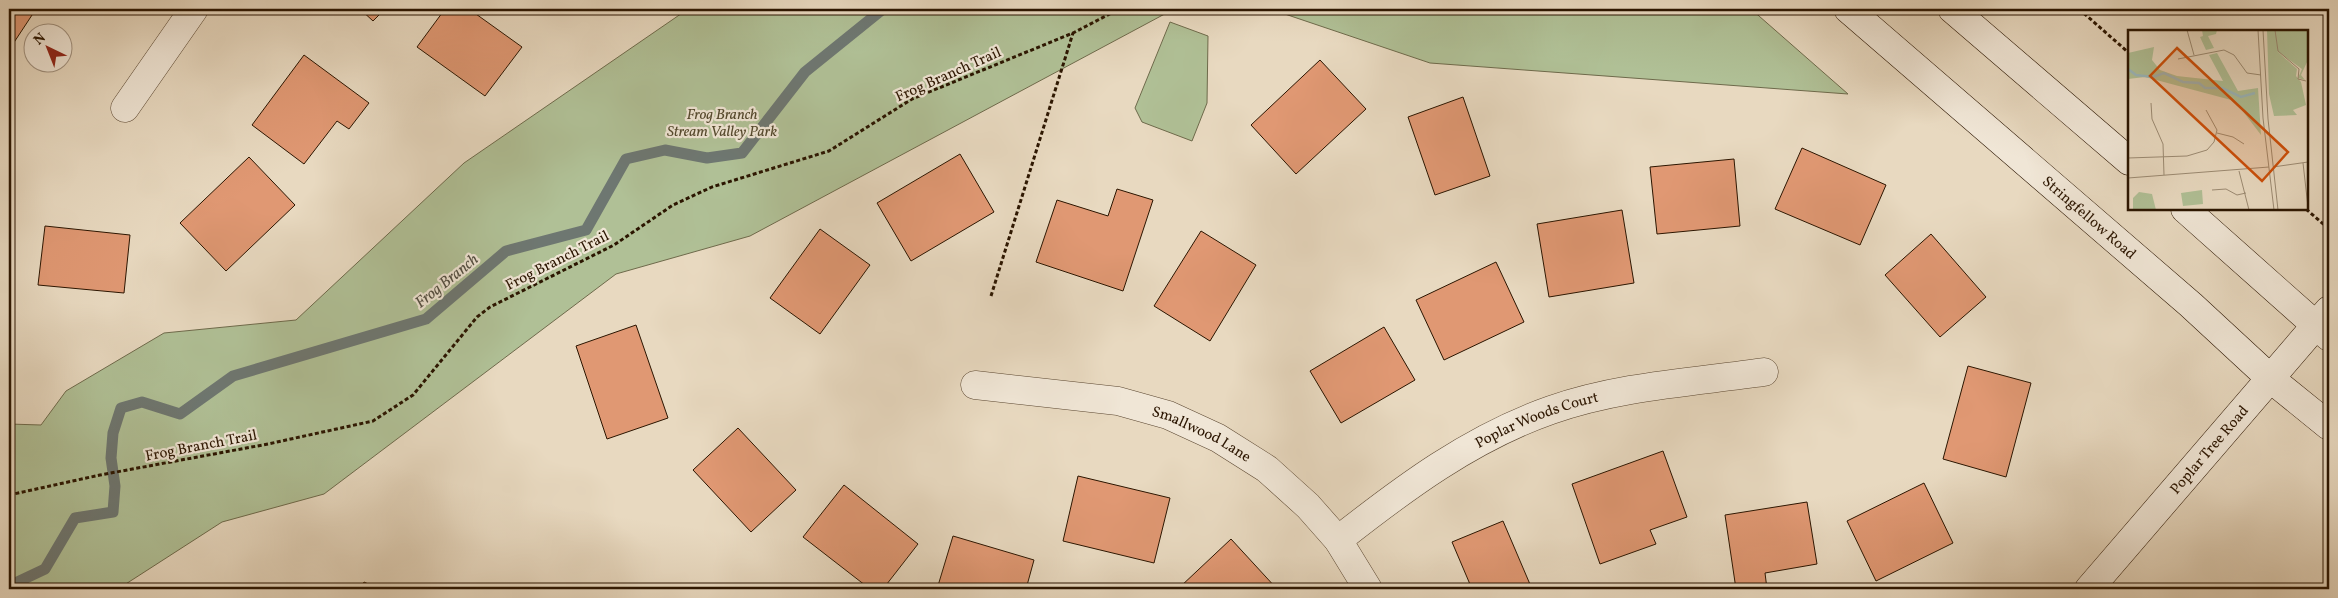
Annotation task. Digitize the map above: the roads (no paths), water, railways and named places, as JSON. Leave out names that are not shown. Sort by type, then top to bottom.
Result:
[{"type":"main road","points":[[125,108],[194,9]]},
{"type":"main road","name":"Stringfellow Road","points":[[1848,9],[2191,305],[2271,379],[2329,426]]},
{"type":"main road","points":[[1952,9],[2128,160]]},
{"type":"main road","points":[[2186,210],[2325,325]]},
{"type":"main road","name":"Poplar Tree Road","points":[[2089,589],[2271,379],[2325,325]]},
{"type":"main road","name":"Poplar Woods Court","points":[[1338,540],[1405,487],[1434,468],[1497,433],[1552,410],[1622,391],[1764,372]]},
{"type":"main road","name":"Smallwood Lane","points":[[974,385],[1118,401],[1168,415],[1218,438],[1267,469],[1308,506],[1338,540],[1368,589]]},
{"type":"waterway","name":"Frog Branch","points":[[9,586],[45,569],[75,518],[113,512],[115,486],[111,458],[113,433],[121,408],[142,402],[180,414],[233,376],[426,319],[506,251],[586,230],[626,159],[665,150],[707,158],[742,153],[805,72],[883,9]]},
{"type":"park label","name":"Frog Branch Stream Valley Park","points":[[722,122]]}]
